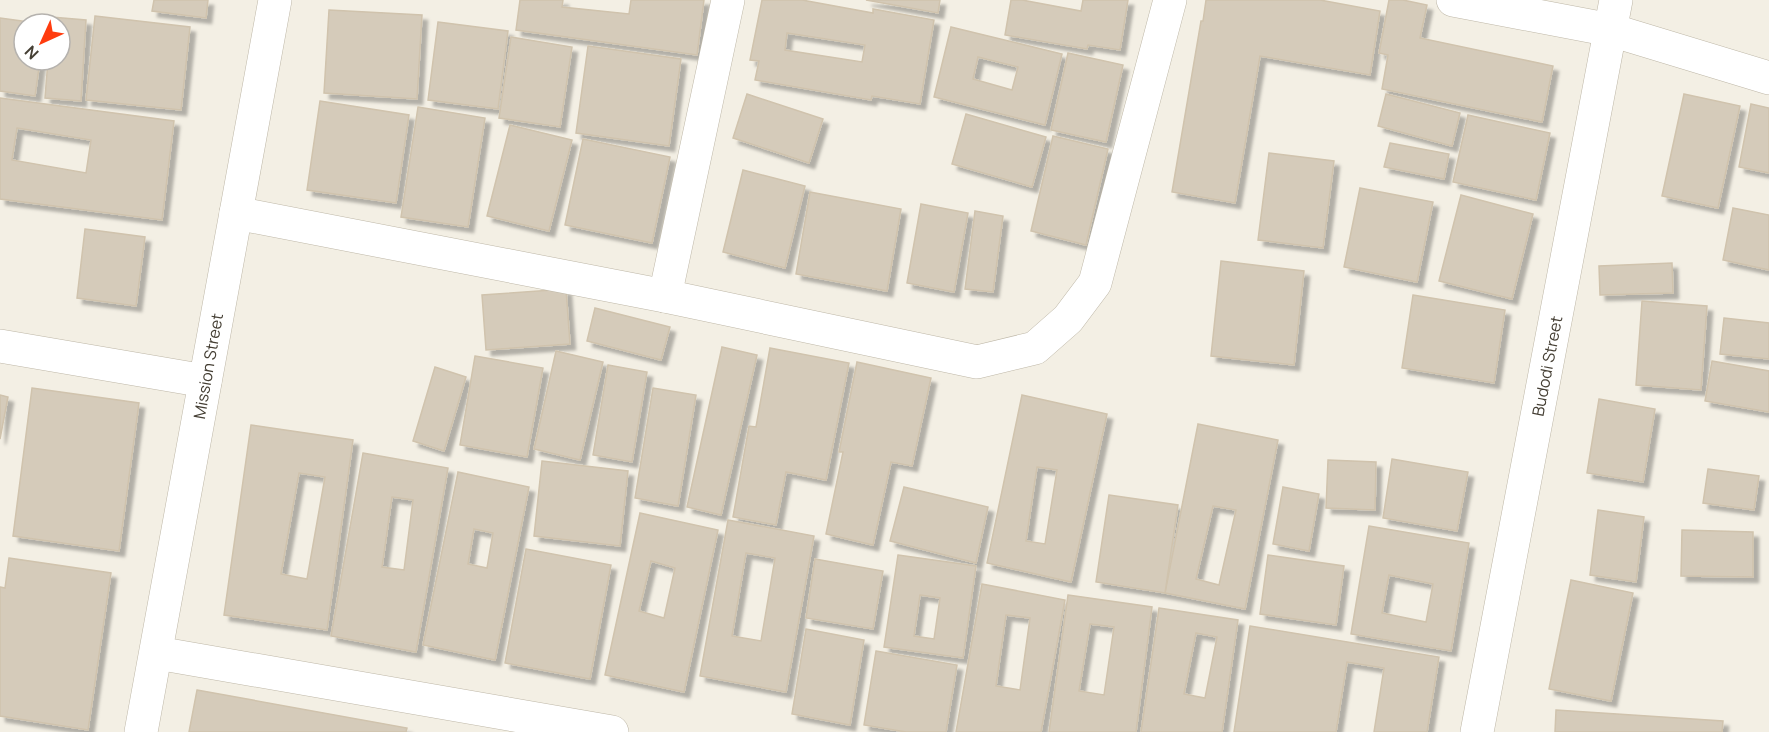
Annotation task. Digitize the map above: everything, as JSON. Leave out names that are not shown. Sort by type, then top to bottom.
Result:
[{"type":"street","name":"Mission Street","points":[[141,732],[275,0]]},
{"type":"street","points":[[665,296],[728,0]]},
{"type":"street","points":[[236,213],[665,296],[977,362],[1035,348],[1068,319],[1095,283],[1170,0]]},
{"type":"street","points":[[1453,0],[1614,15],[1769,78]]},
{"type":"street","name":"Budodi Street","points":[[1477,732],[1614,15]]},
{"type":"street","points":[[0,346],[205,381]]},
{"type":"street","points":[[157,653],[612,732]]},
{"type":"building","points":[[154,0],[208,0],[206,18],[152,11]]},
{"type":"building","points":[[520,0],[563,0],[562,7],[629,14],[631,0],[704,0],[697,55],[516,30]]},
{"type":"building","points":[[762,0],[802,0],[873,13],[873,9],[934,20],[920,104],[872,96],[871,100],[755,80],[759,61],[750,60]],"holes":[[[787,33],[865,45],[862,62],[785,50]]]},
{"type":"building","points":[[866,0],[940,0],[938,13]]},
{"type":"building","points":[[1011,0],[1081,11],[1083,0],[1128,0],[1120,50],[1088,45],[1087,49],[1005,35]]},
{"type":"building","points":[[1206,0],[1320,0],[1380,11],[1370,75],[1260,56],[1235,203],[1172,192]]},
{"type":"building","points":[[1389,0],[1403,0],[1427,5],[1420,38],[1553,66],[1542,122],[1382,89],[1388,55],[1379,53]]},
{"type":"building","points":[[329,10],[422,15],[417,99],[324,93]]},
{"type":"building","points":[[95,16],[190,27],[181,110],[86,100]]},
{"type":"building","points":[[0,18],[12,20],[12,72],[38,72],[35,96],[0,91]]},
{"type":"building","points":[[72,19],[86,20],[81,101],[45,98],[47,72],[72,72]]},
{"type":"building","points":[[438,22],[508,31],[498,109],[428,100]]},
{"type":"building","points":[[951,27],[1062,54],[1045,125],[934,97]],"holes":[[[978,57],[1018,67],[1012,90],[973,79]]]},
{"type":"building","points":[[511,37],[572,47],[560,127],[499,118]]},
{"type":"building","points":[[588,46],[681,59],[669,146],[576,133]]},
{"type":"building","points":[[1068,53],[1123,65],[1106,142],[1051,130]]},
{"type":"building","points":[[747,94],[823,119],[809,163],[733,138]]},
{"type":"building","points":[[1386,94],[1460,113],[1452,146],[1378,126]]},
{"type":"building","points":[[1684,94],[1740,106],[1718,208],[1662,196]]},
{"type":"building","points":[[0,98],[174,121],[162,220],[0,199]],"holes":[[[17,128],[91,140],[86,173],[12,160]]]},
{"type":"building","points":[[320,101],[409,115],[396,203],[307,190]]},
{"type":"building","points":[[1751,104],[1769,108],[1769,173],[1739,167]]},
{"type":"building","points":[[418,107],[485,118],[468,227],[401,217]]},
{"type":"building","points":[[966,114],[1046,137],[1032,187],[952,164]]},
{"type":"building","points":[[1468,115],[1550,133],[1536,200],[1453,182]]},
{"type":"building","points":[[510,125],[572,140],[549,231],[487,216]]},
{"type":"building","points":[[1053,136],[1108,149],[1086,245],[1031,231]]},
{"type":"building","points":[[583,139],[670,157],[652,243],[565,225]]},
{"type":"building","points":[[1390,143],[1449,154],[1444,179],[1384,167]]},
{"type":"building","points":[[1269,153],[1334,161],[1323,248],[1258,240]]},
{"type":"building","points":[[743,170],[805,186],[785,268],[723,252]]},
{"type":"building","points":[[1360,188],[1433,202],[1417,282],[1344,267]]},
{"type":"building","points":[[810,192],[901,209],[887,291],[796,274]]},
{"type":"building","points":[[1461,195],[1533,214],[1512,299],[1439,281]]},
{"type":"building","points":[[921,204],[968,213],[954,292],[907,283]]},
{"type":"building","points":[[1733,208],[1769,215],[1769,270],[1723,260]]},
{"type":"building","points":[[975,211],[1003,216],[993,292],[965,289]]},
{"type":"building","points":[[85,229],[145,237],[136,306],[77,298]]},
{"type":"building","points":[[1221,261],[1304,271],[1294,365],[1211,356]]},
{"type":"building","points":[[1672,263],[1673,293],[1600,295],[1599,266]]},
{"type":"building","points":[[566,289],[570,344],[486,350],[482,295]]},
{"type":"building","points":[[1413,295],[1505,310],[1494,383],[1402,368]]},
{"type":"building","points":[[1642,301],[1707,306],[1701,390],[1636,385]]},
{"type":"building","points":[[595,308],[670,327],[661,360],[587,341]]},
{"type":"building","points":[[1724,318],[1769,323],[1769,359],[1720,354]]},
{"type":"building","points":[[722,347],[757,355],[721,515],[687,507]]},
{"type":"building","points":[[770,348],[849,363],[826,480],[786,472],[776,525],[733,517],[749,426],[756,427]]},
{"type":"building","points":[[556,351],[603,362],[580,460],[534,449]]},
{"type":"building","points":[[475,356],[543,368],[527,457],[460,445]]},
{"type":"building","points":[[1712,361],[1769,371],[1769,412],[1705,401]]},
{"type":"building","points":[[857,362],[931,378],[912,466],[891,462],[873,545],[826,534],[843,452],[839,452]]},
{"type":"building","points":[[608,365],[647,372],[632,462],[593,455]]},
{"type":"building","points":[[435,367],[466,377],[444,451],[413,441]]},
{"type":"building","points":[[32,388],[139,403],[119,551],[13,536]]},
{"type":"building","points":[[653,388],[696,395],[678,506],[635,498]]},
{"type":"building","points":[[0,395],[8,397],[0,439]]},
{"type":"building","points":[[1022,395],[1107,414],[1071,582],[987,563]],"holes":[[[1037,467],[1057,470],[1045,544],[1026,541]]]},
{"type":"building","points":[[1599,399],[1655,409],[1643,482],[1587,473]]},
{"type":"building","points":[[1198,424],[1278,440],[1245,609],[1165,593]],"holes":[[[1213,506],[1236,510],[1219,585],[1196,579]]]},
{"type":"building","points":[[251,425],[353,440],[327,630],[224,615]],"holes":[[[299,473],[325,477],[307,579],[281,574]]]},
{"type":"building","points":[[363,453],[448,468],[416,652],[331,636]],"holes":[[[392,497],[413,500],[404,570],[382,567]]]},
{"type":"building","points":[[1392,459],[1468,472],[1457,531],[1383,518]]},
{"type":"building","points":[[1328,460],[1376,462],[1375,510],[1326,508]]},
{"type":"building","points":[[542,461],[628,471],[620,546],[534,536]]},
{"type":"building","points":[[1708,469],[1759,476],[1754,510],[1703,503]]},
{"type":"building","points":[[458,472],[529,487],[495,660],[423,645]],"holes":[[[474,529],[493,533],[487,568],[468,564]]]},
{"type":"building","points":[[904,487],[988,507],[976,563],[890,541]]},
{"type":"building","points":[[1283,487],[1319,494],[1309,551],[1273,544]]},
{"type":"building","points":[[1109,495],[1178,505],[1165,593],[1096,582]]},
{"type":"building","points":[[1598,510],[1644,517],[1636,582],[1590,575]]},
{"type":"building","points":[[640,513],[718,530],[684,692],[605,675]],"holes":[[[651,561],[675,568],[664,618],[639,611]]]},
{"type":"building","points":[[728,520],[814,536],[786,692],[700,676]],"holes":[[[746,553],[775,558],[761,641],[732,636]]]},
{"type":"building","points":[[1369,526],[1469,543],[1451,651],[1351,634]],"holes":[[[1389,575],[1433,584],[1426,622],[1382,613]]]},
{"type":"building","points":[[1682,530],[1753,532],[1753,577],[1681,576]]},
{"type":"building","points":[[526,549],[611,565],[590,679],[505,663]]},
{"type":"building","points":[[898,555],[976,566],[963,658],[884,647]],"holes":[[[920,595],[940,598],[934,639],[914,636]]]},
{"type":"building","points":[[1268,555],[1344,566],[1336,625],[1260,614]]},
{"type":"building","points":[[9,558],[111,573],[88,730],[0,716],[0,587],[5,588]]},
{"type":"building","points":[[815,559],[883,571],[873,629],[806,618]]},
{"type":"building","points":[[1571,580],[1633,593],[1611,701],[1549,689]]},
{"type":"building","points":[[982,584],[1065,600],[1041,732],[956,732]],"holes":[[[1006,615],[1030,618],[1020,690],[996,686]]]},
{"type":"building","points":[[1068,595],[1152,607],[1136,732],[1049,732]],"holes":[[[1090,624],[1114,627],[1104,695],[1079,691]]]},
{"type":"building","points":[[1159,608],[1238,620],[1222,732],[1141,732]],"holes":[[[1196,633],[1217,637],[1205,698],[1184,694]]]},
{"type":"building","points":[[1250,626],[1439,657],[1427,732],[1374,732],[1384,668],[1347,662],[1336,732],[1234,732]]},
{"type":"building","points":[[806,629],[864,640],[850,725],[792,714]]},
{"type":"building","points":[[876,651],[957,665],[946,732],[906,732],[864,725]]},
{"type":"building","points":[[197,690],[407,728],[406,732],[189,732]]},
{"type":"building","points":[[1556,710],[1723,721],[1722,732],[1555,732]]}]
